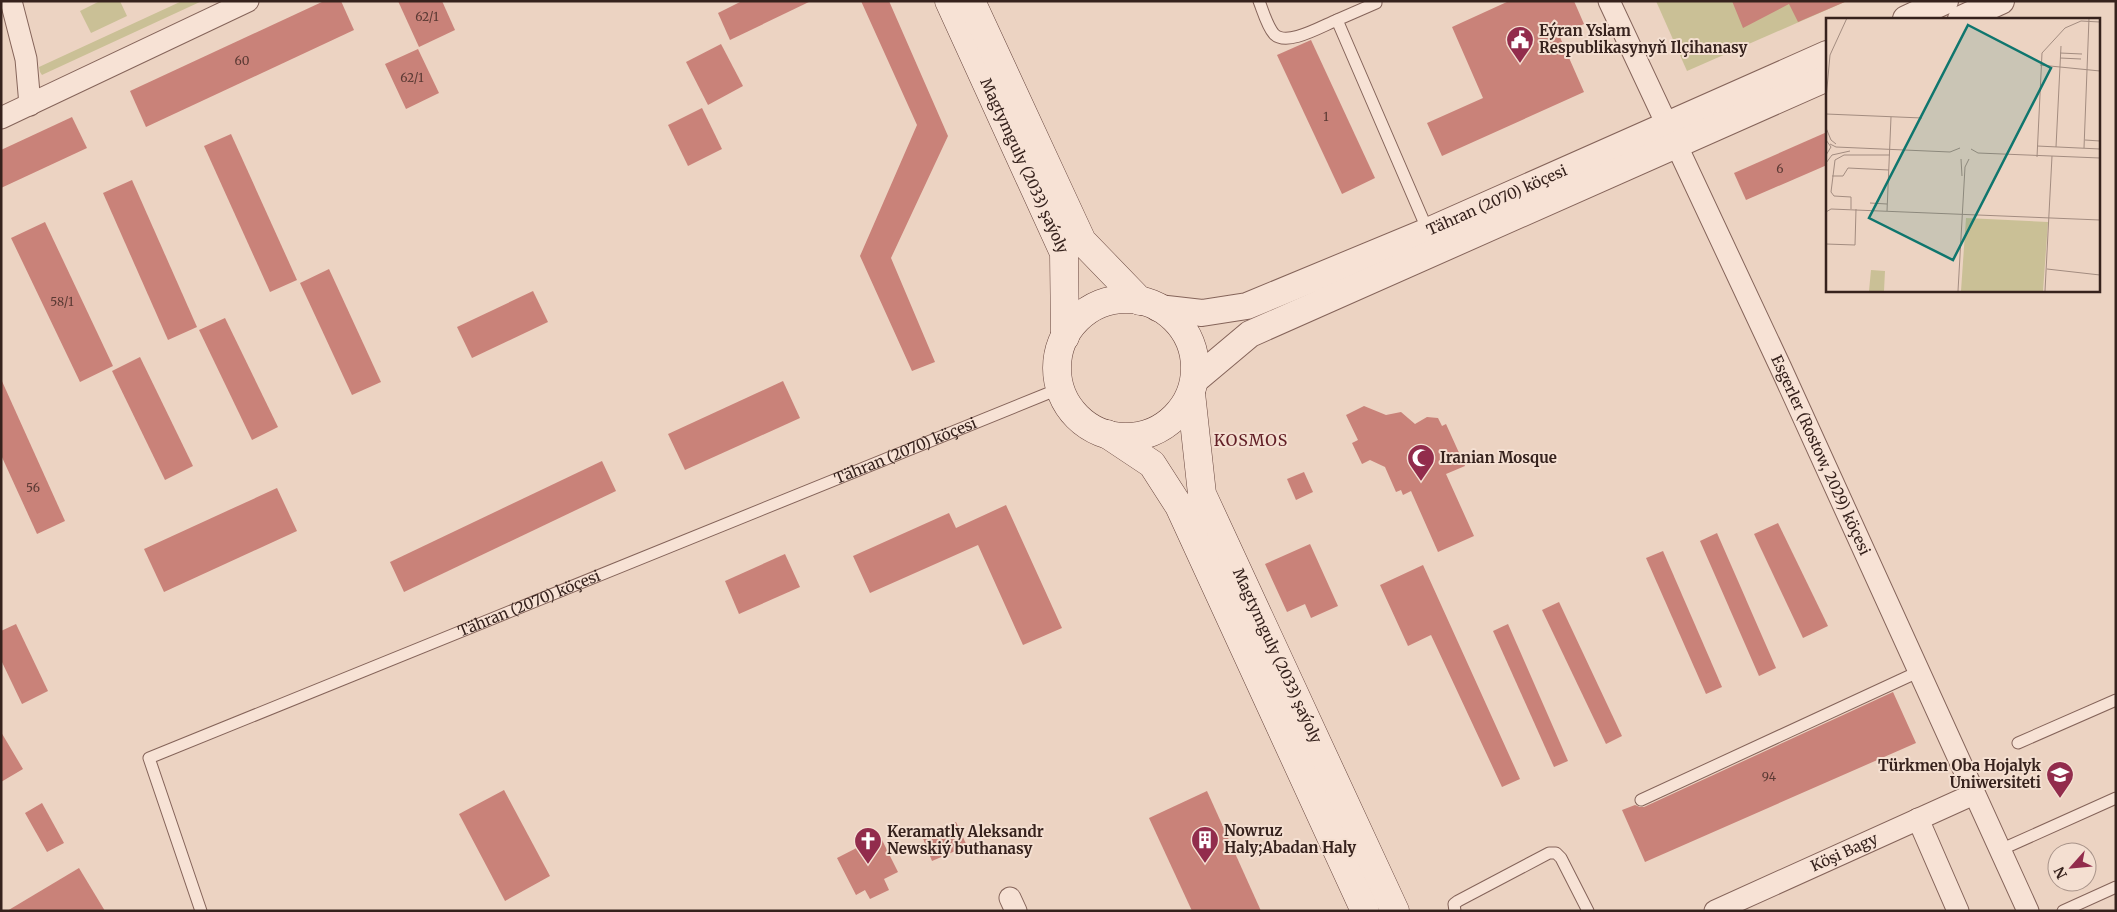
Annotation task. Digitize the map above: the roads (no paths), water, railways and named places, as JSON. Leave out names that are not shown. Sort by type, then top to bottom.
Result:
[{"type":"main road","name":"Magtymguly (2033) şaýoly","points":[[949,1],[1064,253],[1065,338]]},
{"type":"main road","name":"Magtymguly (2033) şaýoly","points":[[972,1],[1082,241],[1149,304]]},
{"type":"main road","points":[[1114,301],[1149,304],[1178,323],[1190,344],[1195,368],[1192,387],[1178,414],[1157,430],[1132,437],[1107,434],[1083,422],[1074,412],[1061,388],[1058,362],[1065,338],[1072,327],[1090,309],[1114,301]]},
{"type":"main road","name":"Magtymguly (2033) şaýoly","points":[[1192,387],[1202,494],[1395,911]]},
{"type":"main road","name":"Magtymguly (2033) şaýoly","points":[[1107,434],[1152,464],[1179,506],[1365,911]]},
{"type":"street","points":[[11,1],[26,59],[30,104]]},
{"type":"street","points":[[1,118],[248,1]]},
{"type":"street","name":"Esgerler (Rostow, 2029) köçesi","points":[[1609,1],[1780,366],[2028,911]]},
{"type":"street","points":[[1908,18],[1945,1]]},
{"type":"street","points":[[1964,18],[2001,1]]},
{"type":"street","name":"Tähran (2070) köçesi","points":[[1192,387],[1250,334],[1671,136],[1826,55]]},
{"type":"street","name":"Tähran (2070) köçesi","points":[[1149,304],[1202,313],[1247,306],[1428,231],[1671,136],[1826,78]]},
{"type":"street","name":"Köşi Bagy","points":[[1715,911],[1974,794]]},
{"type":"street","points":[[1918,819],[1958,911]]},
{"type":"lane","points":[[1259,1],[1273,33],[1281,39],[1291,39],[1376,3],[1376,1]]},
{"type":"lane","points":[[1337,20],[1428,231]]},
{"type":"lane","name":"Tähran (2070) köçesi","points":[[201,911],[149,758],[1061,388]]},
{"type":"lane","points":[[1641,800],[1918,672]]},
{"type":"lane","points":[[2018,743],[2116,700]]},
{"type":"lane","points":[[2000,850],[2116,798]]},
{"type":"lane","points":[[1455,911],[1454,904],[1458,901],[1549,853],[1556,853],[1561,858],[1588,911]]},
{"type":"lane","points":[[2063,911],[2116,887]]},
{"type":"place","name":"Eýran Yslam Respublikasynyň Ilçihanasy","points":[[1520,64]]},
{"type":"place","name":"Iranian Mosque","points":[[1421,482]]},
{"type":"place","name":"Türkmen Oba Hojalyk Uniwersiteti","points":[[2060,799]]},
{"type":"place","name":"Nowruz Haly;Abadan Haly","points":[[1205,864]]},
{"type":"place","name":"Keramatly Aleksandr Newskiý buthanasy","points":[[868,865]]},
{"type":"district","name":"KOSMOS","points":[[1251,440]]}]
